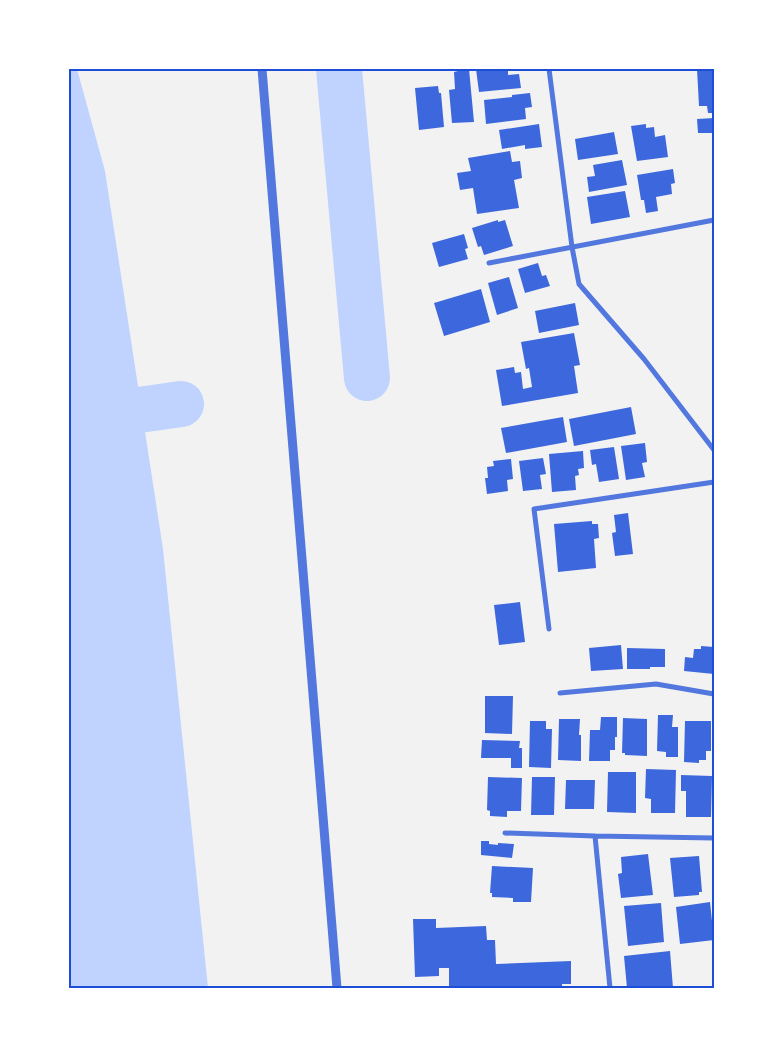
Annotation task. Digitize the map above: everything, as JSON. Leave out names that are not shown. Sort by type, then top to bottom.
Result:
[{"type":"street","points":[[262,69],[337,988]]},
{"type":"street","points":[[549,69],[572,247],[579,284],[644,359],[714,450]]},
{"type":"street","points":[[489,263],[714,220]]},
{"type":"street","points":[[549,629],[534,509],[714,482]]},
{"type":"street","points":[[560,693],[656,684],[714,694]]},
{"type":"street","points":[[505,833],[714,838]]},
{"type":"street","points":[[595,836],[610,988]]},
{"type":"water","points":[[69,69],[77,69],[105,171],[163,549],[208,988],[69,988]]},
{"type":"building","points":[[458,69],[469,69],[474,122],[452,123],[449,90],[455,89],[454,72],[458,71]]},
{"type":"building","points":[[476,69],[508,69],[508,75],[519,74],[521,88],[479,92]]},
{"type":"building","points":[[697,69],[714,69],[714,113],[708,113],[707,106],[699,106]]},
{"type":"building","points":[[438,86],[439,93],[441,93],[444,127],[419,130],[415,88]]},
{"type":"building","points":[[530,93],[532,107],[525,108],[526,119],[486,124],[484,100]]},
{"type":"building","points":[[714,118],[714,133],[698,133],[697,119]]},
{"type":"building","points":[[539,124],[542,147],[525,149],[525,145],[502,149],[499,130]]},
{"type":"building","points":[[646,124],[646,128],[654,127],[655,137],[665,135],[668,157],[637,161],[631,126]]},
{"type":"building","points":[[614,132],[618,154],[578,160],[575,139]]},
{"type":"building","points":[[510,151],[512,162],[520,161],[522,178],[514,180],[519,208],[477,214],[473,188],[460,190],[457,173],[471,171],[468,158]]},
{"type":"building","points":[[622,160],[627,185],[589,192],[587,177],[595,176],[593,165]]},
{"type":"building","points":[[673,169],[675,183],[671,184],[672,194],[656,197],[658,211],[646,213],[644,200],[641,200],[637,175]]},
{"type":"building","points":[[625,191],[630,217],[591,224],[587,197]]},
{"type":"building","points":[[498,220],[498,222],[505,220],[513,246],[484,255],[481,246],[478,247],[472,228]]},
{"type":"building","points":[[464,234],[468,248],[465,249],[468,259],[439,267],[432,243]]},
{"type":"building","points":[[538,263],[542,276],[546,275],[550,286],[525,293],[518,269]]},
{"type":"building","points":[[509,277],[518,308],[497,315],[488,283]]},
{"type":"building","points":[[481,289],[490,322],[444,336],[434,303]]},
{"type":"building","points":[[575,303],[579,325],[539,333],[535,311]]},
{"type":"building","points":[[574,333],[580,365],[574,366],[578,393],[502,406],[496,370],[514,367],[515,373],[521,372],[523,389],[532,387],[529,368],[526,369],[521,342]]},
{"type":"building","points":[[631,407],[636,434],[574,446],[569,419]]},
{"type":"building","points":[[563,417],[567,442],[506,453],[501,428]]},
{"type":"building","points":[[645,443],[647,462],[642,463],[645,477],[626,480],[621,446]]},
{"type":"building","points":[[614,447],[619,479],[599,482],[596,464],[592,465],[590,450]]},
{"type":"building","points":[[583,451],[584,468],[578,469],[579,475],[575,476],[576,490],[552,492],[549,454]]},
{"type":"building","points":[[543,458],[546,474],[540,475],[542,489],[523,491],[519,461]]},
{"type":"building","points":[[511,459],[513,479],[507,480],[508,491],[487,494],[485,478],[488,478],[487,467],[494,466],[493,461]]},
{"type":"building","points":[[628,513],[633,554],[615,556],[612,533],[616,532],[614,515]]},
{"type":"building","points":[[592,521],[592,524],[598,524],[599,538],[594,539],[596,568],[558,572],[554,524]]},
{"type":"building","points":[[520,602],[525,642],[499,645],[494,605]]},
{"type":"building","points":[[621,645],[623,669],[591,671],[589,648]]},
{"type":"building","points":[[701,646],[714,647],[714,674],[684,671],[685,657],[693,658],[694,649],[701,649]]},
{"type":"building","points":[[627,648],[665,649],[665,667],[627,669]]},
{"type":"building","points":[[485,696],[513,696],[512,734],[485,733]]},
{"type":"building","points":[[658,715],[673,715],[672,727],[678,727],[678,757],[666,757],[666,752],[657,751]]},
{"type":"building","points":[[601,717],[617,717],[615,750],[610,750],[610,761],[589,761],[590,730],[600,730]]},
{"type":"building","points":[[623,718],[647,719],[647,756],[625,755],[625,753],[622,753]]},
{"type":"building","points":[[559,719],[580,719],[581,761],[558,760]]},
{"type":"building","points":[[530,721],[546,721],[546,729],[552,729],[551,768],[529,767]]},
{"type":"building","points":[[685,721],[711,721],[711,751],[706,751],[706,760],[699,760],[699,763],[684,762]]},
{"type":"building","points":[[482,740],[520,741],[519,748],[522,748],[522,768],[511,768],[511,758],[481,758]]},
{"type":"building","points":[[646,769],[676,770],[675,813],[651,813],[651,799],[645,798]]},
{"type":"building","points":[[608,772],[636,772],[636,813],[607,812]]},
{"type":"building","points":[[681,775],[712,776],[711,817],[686,817],[686,791],[681,791]]},
{"type":"building","points":[[488,777],[522,778],[521,811],[507,811],[507,817],[490,816],[490,811],[487,810]]},
{"type":"building","points":[[532,777],[555,777],[554,815],[531,815]]},
{"type":"building","points":[[566,780],[595,780],[594,809],[565,809]]},
{"type":"building","points":[[481,841],[489,841],[489,844],[498,845],[498,843],[514,844],[512,858],[481,855]]},
{"type":"building","points":[[648,854],[653,895],[621,898],[618,874],[622,873],[621,857]]},
{"type":"building","points":[[699,856],[702,892],[699,892],[699,895],[674,897],[670,858]]},
{"type":"building","points":[[492,866],[533,868],[531,902],[513,902],[513,898],[492,897],[492,893],[490,893]]},
{"type":"building","points":[[710,902],[714,940],[680,944],[676,907]]},
{"type":"building","points":[[661,903],[664,942],[628,946],[624,906]]},
{"type":"building","points":[[413,919],[436,919],[436,928],[486,926],[487,940],[495,940],[496,964],[571,961],[571,984],[562,984],[562,988],[449,988],[449,968],[439,968],[439,976],[415,977]]},
{"type":"building","points":[[670,951],[673,988],[627,988],[624,956]]},
{"type":"waterway","points":[[339,69],[367,378]]},
{"type":"waterway","points":[[69,420],[181,404]]}]
